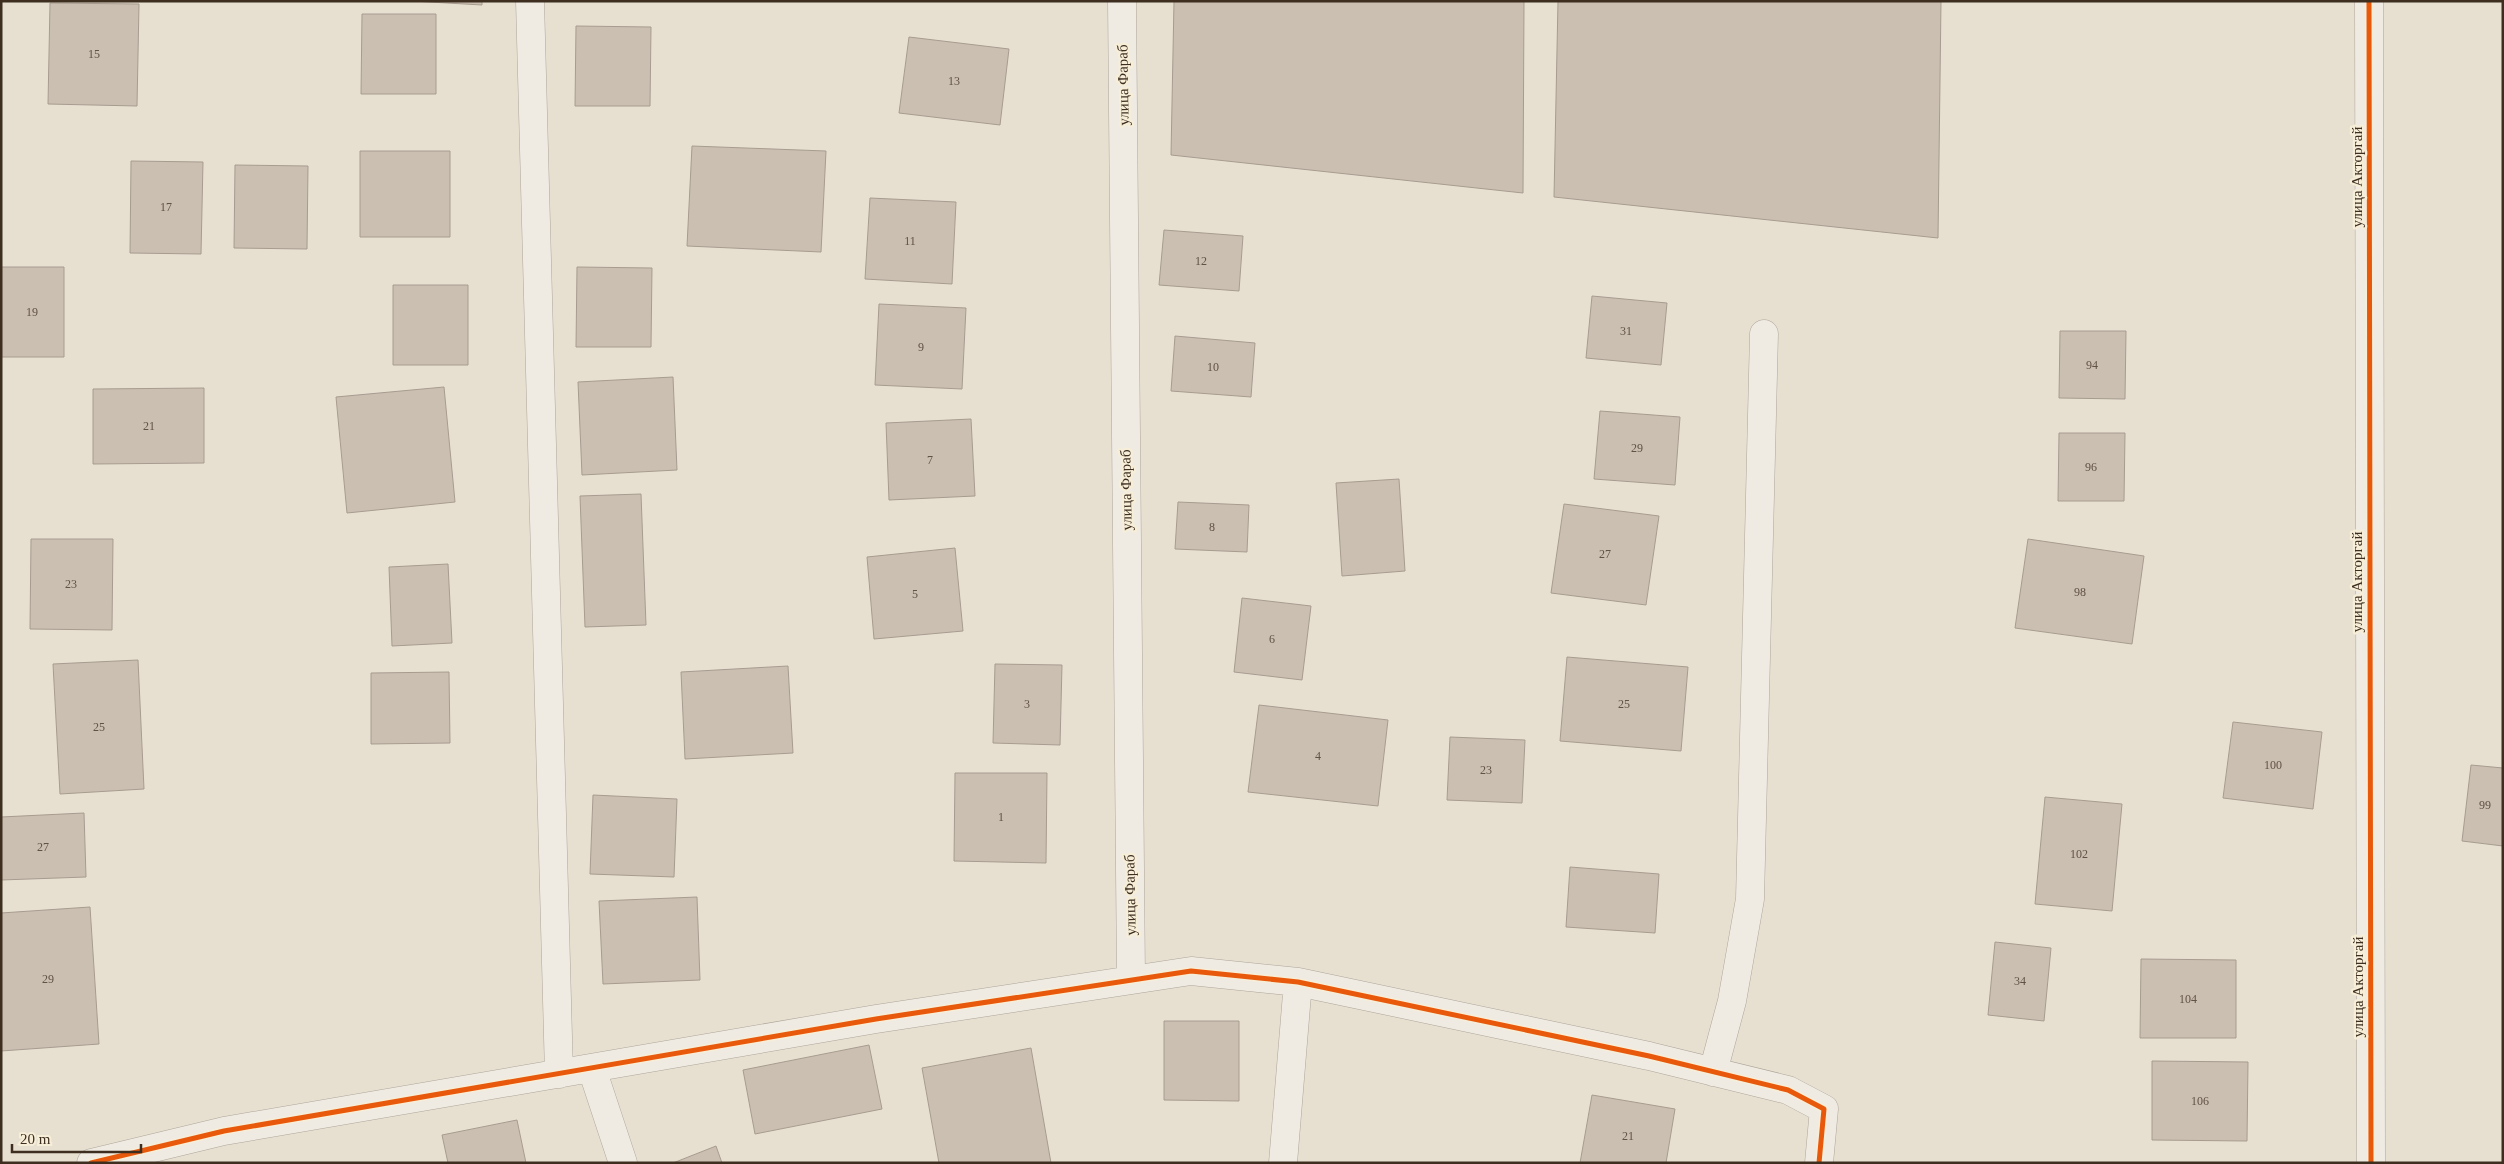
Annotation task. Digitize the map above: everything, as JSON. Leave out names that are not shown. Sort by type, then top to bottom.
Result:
[{"type":"street","points":[[530,1],[559,1074]]},
{"type":"street","name":"улица Фараб","points":[[1122,1],[1131,978]]},
{"type":"street","name":"улица Акторгай","points":[[2369,1],[2371,1163]]},
{"type":"street","points":[[1713,1072],[1732,1001],[1750,899],[1764,334]]},
{"type":"street","points":[[91,1163],[224,1131],[876,1019],[1191,970],[1298,982],[1788,1090],[1824,1109],[1819,1163]]},
{"type":"street","points":[[1283,1163],[1298,982]]},
{"type":"street","points":[[592,1069],[623,1163]]},
{"type":"building","points":[[412,1],[482,1],[482,5]]},
{"type":"building","points":[[1174,1],[1524,1],[1523,193],[1171,155]]},
{"type":"building","points":[[1558,1],[1941,1],[1938,238],[1554,197]]},
{"type":"building","points":[[50,3],[139,4],[137,106],[48,104]]},
{"type":"building","points":[[362,14],[436,14],[436,94],[361,94]]},
{"type":"building","points":[[576,26],[651,27],[650,106],[575,106]]},
{"type":"building","points":[[909,37],[1009,49],[1000,125],[899,113]]},
{"type":"building","points":[[692,146],[826,151],[821,252],[687,246]]},
{"type":"building","points":[[360,151],[450,151],[450,237],[360,237]]},
{"type":"building","points":[[131,161],[203,162],[201,254],[130,253]]},
{"type":"building","points":[[235,165],[308,166],[307,249],[234,248]]},
{"type":"building","points":[[870,198],[956,202],[952,284],[865,279]]},
{"type":"building","points":[[1164,230],[1243,236],[1239,291],[1159,285]]},
{"type":"building","points":[[1,267],[64,267],[64,357],[1,357]]},
{"type":"building","points":[[577,267],[652,268],[651,347],[576,347]]},
{"type":"building","points":[[393,285],[468,285],[468,365],[393,365]]},
{"type":"building","points":[[1592,296],[1667,303],[1661,365],[1586,358]]},
{"type":"building","points":[[879,304],[966,308],[962,389],[875,385]]},
{"type":"building","points":[[2060,331],[2126,331],[2125,399],[2059,398]]},
{"type":"building","points":[[1175,336],[1255,343],[1251,397],[1171,391]]},
{"type":"building","points":[[673,377],[677,470],[582,475],[578,382]]},
{"type":"building","points":[[444,387],[455,502],[347,513],[336,397]]},
{"type":"building","points":[[204,388],[204,463],[93,464],[93,389]]},
{"type":"building","points":[[1600,411],[1680,417],[1675,485],[1594,479]]},
{"type":"building","points":[[971,419],[975,496],[889,500],[886,423]]},
{"type":"building","points":[[2059,433],[2125,433],[2124,501],[2058,501]]},
{"type":"building","points":[[1399,479],[1405,571],[1342,576],[1336,483]]},
{"type":"building","points":[[641,494],[646,625],[585,627],[580,496]]},
{"type":"building","points":[[1178,502],[1249,505],[1247,552],[1175,549]]},
{"type":"building","points":[[1564,504],[1659,516],[1646,605],[1551,593]]},
{"type":"building","points":[[31,539],[113,539],[112,630],[30,629]]},
{"type":"building","points":[[2028,539],[2144,556],[2132,644],[2015,628]]},
{"type":"building","points":[[955,548],[963,631],[874,639],[867,557]]},
{"type":"building","points":[[448,564],[452,643],[392,646],[389,567]]},
{"type":"building","points":[[1242,598],[1311,606],[1302,680],[1234,672]]},
{"type":"building","points":[[1567,657],[1688,667],[1681,751],[1560,741]]},
{"type":"building","points":[[138,660],[144,789],[60,794],[53,664]]},
{"type":"building","points":[[995,664],[1062,665],[1060,745],[993,743]]},
{"type":"building","points":[[788,666],[793,753],[685,759],[681,672]]},
{"type":"building","points":[[449,672],[450,743],[371,744],[371,673]]},
{"type":"building","points":[[1259,705],[1388,720],[1378,806],[1248,792]]},
{"type":"building","points":[[2233,722],[2322,732],[2313,809],[2223,798]]},
{"type":"building","points":[[1450,737],[1525,740],[1522,803],[1447,800]]},
{"type":"building","points":[[2471,765],[2503,768],[2503,846],[2462,841]]},
{"type":"building","points":[[955,773],[1047,773],[1046,863],[954,861]]},
{"type":"building","points":[[593,795],[677,799],[674,877],[590,874]]},
{"type":"building","points":[[2045,797],[2122,804],[2112,911],[2035,904]]},
{"type":"building","points":[[84,813],[86,877],[1,880],[1,817]]},
{"type":"building","points":[[1570,867],[1659,874],[1655,933],[1566,927]]},
{"type":"building","points":[[697,897],[700,980],[603,984],[599,901]]},
{"type":"building","points":[[90,907],[99,1044],[1,1051],[1,913]]},
{"type":"building","points":[[1995,942],[2051,948],[2044,1021],[1988,1015]]},
{"type":"building","points":[[2141,959],[2236,960],[2236,1038],[2140,1038]]},
{"type":"building","points":[[1164,1021],[1239,1021],[1239,1101],[1164,1100]]},
{"type":"building","points":[[869,1045],[882,1109],[755,1134],[743,1070]]},
{"type":"building","points":[[1031,1048],[1051,1163],[939,1163],[922,1068]]},
{"type":"building","points":[[2152,1061],[2248,1062],[2247,1141],[2152,1140]]},
{"type":"building","points":[[1592,1095],[1675,1109],[1666,1163],[1580,1163]]},
{"type":"building","points":[[517,1120],[526,1163],[448,1163],[442,1135]]},
{"type":"building","points":[[716,1146],[722,1163],[673,1163]]},
{"type":"cycle path","points":[[2369,1],[2371,1163]]},
{"type":"cycle path","points":[[91,1163],[224,1131],[876,1019],[1191,971],[1298,982],[1649,1056],[1788,1090],[1824,1109],[1819,1163]]}]
